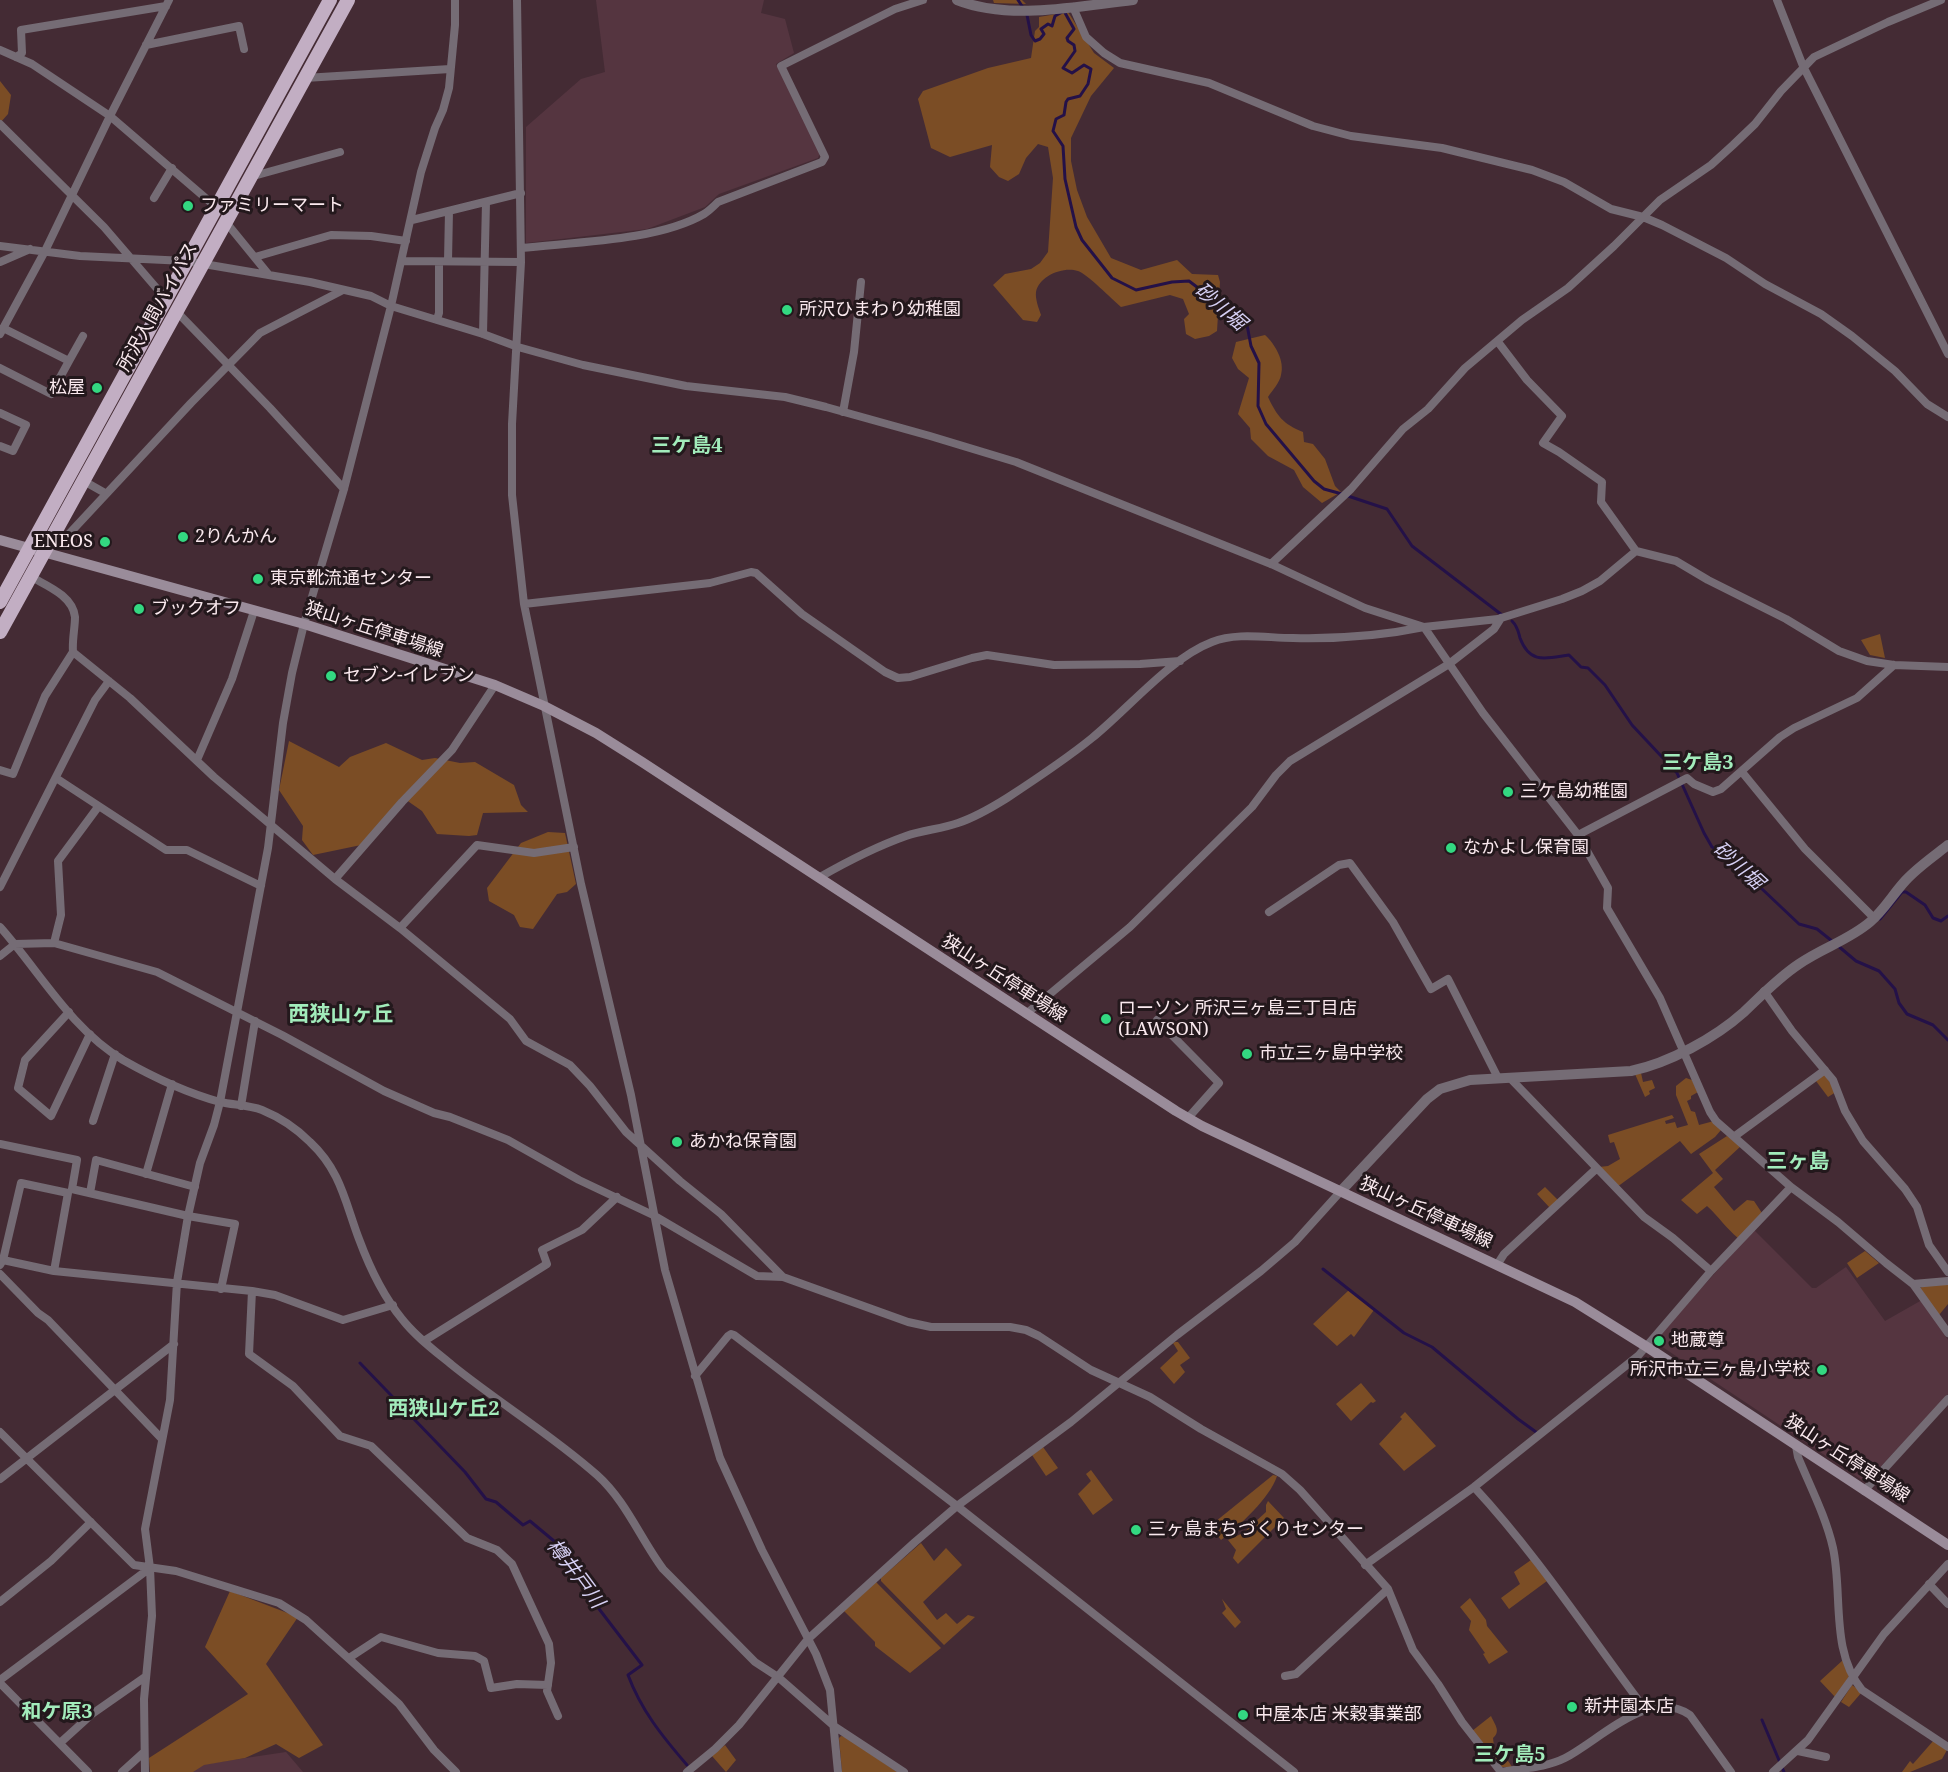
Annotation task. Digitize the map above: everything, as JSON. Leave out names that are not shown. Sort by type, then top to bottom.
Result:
[{"type":"highway","name":"所沢入間バイパス","points":[[0,602],[330,0]]},
{"type":"highway","name":"所沢入間バイパス","points":[[0,632],[348,0]]},
{"type":"main road","name":"狭山ヶ丘停車場線","points":[[0,540],[304,624],[495,685],[596,733],[1188,1118],[1575,1302],[1948,1545]]},
{"type":"street","points":[[145,1772],[143,1753],[145,1677],[152,1616],[150,1568],[145,1529],[170,1401],[177,1282],[188,1216],[200,1163],[220,1102],[261,886],[283,723],[304,624],[344,489],[392,306],[421,172],[449,88],[455,0]]},
{"type":"street","points":[[517,0],[521,262],[512,424],[512,495],[524,604],[543,706],[642,1147],[665,1270],[720,1458],[808,1639],[830,1690],[838,1772]]},
{"type":"street","points":[[521,248],[644,234],[668,228],[705,214],[718,202],[822,162],[825,157],[781,66],[895,9],[923,0]]},
{"type":"street","points":[[957,0],[989,9],[1024,10],[1133,0]]},
{"type":"street","points":[[1777,0],[1803,66],[1948,354]]},
{"type":"street","points":[[1271,564],[1351,489],[1403,429],[1428,409],[1465,368],[1522,320],[1568,288],[1660,200],[1711,165],[1755,124],[1803,66],[1814,57],[1941,0]]},
{"type":"street","points":[[69,361],[1,331],[73,196],[167,3]]},
{"type":"street","points":[[16,57],[22,53],[21,30],[167,3]]},
{"type":"street","points":[[1073,7],[1086,37],[1120,63],[1209,82],[1307,123],[1350,136],[1442,148],[1532,170],[1564,182],[1611,209],[1643,217],[1726,258],[1765,284],[1821,314],[1895,371],[1927,404],[1948,417]]},
{"type":"street","points":[[146,45],[239,26],[244,49]]},
{"type":"street","points":[[0,50],[32,64],[110,116],[216,207]]},
{"type":"street","points":[[305,78],[450,69]]},
{"type":"street","points":[[0,124],[73,196],[165,298]]},
{"type":"street","points":[[249,177],[340,152]]},
{"type":"street","points":[[154,198],[172,168]]},
{"type":"street","points":[[412,220],[521,193]]},
{"type":"street","points":[[483,334],[486,202]]},
{"type":"street","points":[[436,319],[439,313],[449,211]]},
{"type":"street","points":[[225,221],[269,275]]},
{"type":"street","points":[[255,257],[331,235],[371,236],[406,241]]},
{"type":"street","points":[[0,246],[80,256],[186,261],[269,275],[371,296],[392,306],[583,366],[686,386],[785,397],[843,412],[1016,462],[1271,564],[1365,608],[1424,627],[1483,713],[1578,835],[1608,888],[1607,908],[1660,998],[1682,1052],[1716,1121],[1791,1187],[1838,1222],[1913,1284],[1948,1333]]},
{"type":"street","points":[[0,262],[30,249]]},
{"type":"street","points":[[403,261],[521,262]]},
{"type":"street","points":[[843,412],[855,352],[861,282]]},
{"type":"street","points":[[68,536],[105,493],[260,333],[343,290]]},
{"type":"street","points":[[177,312],[344,489]]},
{"type":"street","points":[[0,368],[51,394],[83,336]]},
{"type":"street","points":[[1498,342],[1527,380],[1562,416],[1543,443],[1602,482],[1601,502],[1636,550],[1676,561],[1708,580],[1786,619],[1839,651],[1867,661],[1894,665],[1948,667]]},
{"type":"street","points":[[0,413],[26,425],[13,452],[0,446]]},
{"type":"street","points":[[82,480],[105,493]]},
{"type":"street","points":[[820,877],[861,853],[913,834],[956,824],[989,809],[1092,738],[1138,699],[1158,678],[1197,649],[1224,639],[1241,637],[1339,638],[1501,618],[1582,591],[1600,581],[1636,550]]},
{"type":"street","points":[[524,604],[710,583],[751,572],[756,573],[810,621],[885,672],[898,678],[910,677],[987,655],[1054,665],[1180,661]]},
{"type":"street","points":[[0,770],[13,774],[45,696],[73,652],[75,616],[73,608],[68,600],[37,580]]},
{"type":"street","points":[[197,760],[232,679],[254,610]]},
{"type":"street","points":[[1026,1014],[1130,927],[1252,807],[1276,775],[1290,761],[1449,664],[1494,629],[1501,618]]},
{"type":"street","points":[[73,652],[109,681],[214,777],[335,879],[400,928],[510,1019],[526,1041],[570,1065],[590,1086],[626,1132],[680,1181],[721,1214],[783,1277]]},
{"type":"street","points":[[1578,835],[1687,778],[1694,784],[1713,792],[1721,789],[1759,754],[1787,733],[1857,698],[1894,665]]},
{"type":"street","points":[[0,887],[95,700],[109,681]]},
{"type":"street","points":[[335,879],[402,802],[452,750],[495,685]]},
{"type":"street","points":[[1742,772],[1805,849],[1874,918]]},
{"type":"street","points":[[56,778],[166,850],[187,850],[261,886]]},
{"type":"street","points":[[54,943],[61,915],[58,861],[98,807]]},
{"type":"street","points":[[400,928],[477,845],[534,854],[574,848]]},
{"type":"street","points":[[687,1772],[739,1725],[808,1639],[957,1506],[1071,1422],[1295,1242],[1427,1099],[1440,1089],[1470,1080],[1631,1071],[1647,1068],[1682,1052],[1743,1013],[1764,991],[1809,958],[1855,934],[1874,918],[1906,880],[1948,845]]},
{"type":"street","points":[[1269,912],[1339,865],[1350,863],[1393,922],[1431,989],[1448,979],[1498,1078]]},
{"type":"street","points":[[0,927],[69,1012],[102,1046],[172,1084],[220,1102],[262,1110],[286,1123],[310,1141],[325,1158],[344,1190],[368,1262],[406,1324],[467,1377],[598,1476],[620,1500],[650,1552],[672,1580],[755,1662],[778,1677],[834,1726],[904,1772]]},
{"type":"street","points":[[0,956],[15,944],[54,943],[157,972],[236,1011],[384,1091],[434,1113],[508,1140],[579,1180],[653,1215],[757,1276],[783,1277],[908,1322],[931,1327],[1010,1327],[1026,1330],[1091,1370],[1150,1397],[1201,1429],[1282,1474],[1300,1490],[1365,1566],[1388,1589],[1413,1650],[1462,1722],[1501,1772],[1540,1766],[1563,1759],[1645,1709],[1681,1709],[1690,1715],[1731,1772]]},
{"type":"street","points":[[1764,991],[1792,1031],[1833,1080],[1845,1111],[1863,1141],[1905,1189],[1917,1207],[1929,1245],[1948,1272]]},
{"type":"street","points":[[69,1012],[25,1060],[18,1088],[51,1116],[90,1035]]},
{"type":"street","points":[[1157,1020],[1219,1083],[1188,1118]]},
{"type":"street","points":[[241,1106],[255,1022]]},
{"type":"street","points":[[93,1121],[115,1054]]},
{"type":"street","points":[[1735,1136],[1825,1070]]},
{"type":"street","points":[[1510,1078],[1644,1217],[1712,1271]]},
{"type":"street","points":[[146,1174],[172,1084]]},
{"type":"street","points":[[0,1144],[77,1160],[72,1189],[188,1216],[235,1224],[221,1289]]},
{"type":"street","points":[[90,1193],[96,1160],[195,1187]]},
{"type":"street","points":[[1497,1264],[1504,1254],[1596,1169]]},
{"type":"street","points":[[54,1271],[68,1192],[21,1183],[2,1263],[54,1271],[252,1291],[275,1295],[343,1320],[393,1305]]},
{"type":"street","points":[[1365,1566],[1474,1487],[1638,1356],[1712,1271],[1791,1187]]},
{"type":"street","points":[[424,1341],[547,1264],[542,1250],[582,1230],[617,1197]]},
{"type":"street","points":[[0,1274],[38,1313],[48,1320],[161,1438]]},
{"type":"street","points":[[1913,1284],[1948,1281]]},
{"type":"street","points":[[252,1291],[249,1354],[293,1386],[340,1436],[371,1446],[467,1538],[497,1550],[512,1564],[549,1644],[551,1663],[548,1691],[558,1716]]},
{"type":"street","points":[[695,1376],[728,1336],[734,1335],[957,1506],[1294,1772]]},
{"type":"street","points":[[0,1479],[174,1344]]},
{"type":"street","points":[[1864,1491],[1948,1399]]},
{"type":"street","points":[[0,1432],[135,1565],[176,1571],[279,1603],[306,1620],[399,1704],[434,1750],[456,1772]]},
{"type":"street","points":[[1796,1446],[1798,1457],[1832,1546],[1837,1571],[1842,1646],[1853,1678],[1862,1690],[1948,1747]]},
{"type":"street","points":[[1474,1487],[1534,1555],[1593,1640],[1645,1709]]},
{"type":"street","points":[[0,1602],[51,1561],[91,1522]]},
{"type":"street","points":[[1773,1772],[1813,1734],[1884,1634],[1948,1564]]},
{"type":"street","points":[[88,1772],[0,1681],[150,1568]]},
{"type":"street","points":[[1929,1584],[1948,1604]]},
{"type":"street","points":[[1285,1676],[1296,1674],[1388,1589]]},
{"type":"street","points":[[349,1658],[381,1637],[438,1653],[475,1656],[484,1661],[491,1688],[517,1684],[548,1685]]},
{"type":"street","points":[[60,1743],[92,1713],[145,1677]]},
{"type":"street","points":[[1798,1750],[1826,1757]]},
{"type":"street","points":[[122,1772],[143,1753]]},
{"type":"shaded area","points":[[596,0],[764,0],[761,13],[785,19],[794,53],[776,64],[820,153],[818,158],[719,194],[705,207],[647,229],[526,243],[526,127],[581,79],[605,72]]},
{"type":"shaded area","points":[[993,0],[1022,0],[1026,4],[994,3]]},
{"type":"shaded area","points":[[1068,12],[1094,53],[1114,68],[1091,96],[1071,138],[1071,161],[1077,190],[1087,217],[1111,258],[1141,270],[1177,260],[1192,274],[1218,275],[1220,282],[1217,331],[1209,336],[1195,339],[1186,334],[1184,319],[1189,314],[1183,299],[1170,295],[1121,307],[1087,277],[1072,270],[1059,271],[1042,281],[1036,292],[1041,315],[1037,322],[1023,320],[993,285],[1005,274],[1031,269],[1040,263],[1048,252],[1053,178],[1048,147],[1038,144],[1026,158],[1019,174],[1008,181],[999,177],[990,167],[992,145],[950,157],[931,148],[918,99],[923,91],[988,68],[1031,58],[1035,31],[1039,27],[1039,17]]},
{"type":"shaded area","points":[[0,81],[11,95],[8,114],[0,123]]},
{"type":"shaded area","points":[[1265,335],[1278,353],[1282,364],[1279,381],[1268,397],[1281,419],[1303,432],[1304,442],[1313,444],[1325,459],[1335,486],[1341,492],[1322,503],[1303,487],[1294,470],[1268,456],[1251,439],[1250,428],[1238,414],[1249,378],[1238,369],[1232,358],[1236,342]]},
{"type":"shaded area","points":[[1880,634],[1885,658],[1870,655],[1861,640]]},
{"type":"shaded area","points":[[289,741],[339,767],[350,757],[386,743],[422,760],[435,758],[460,763],[475,762],[514,785],[521,805],[528,812],[483,813],[477,835],[437,834],[422,811],[402,797],[361,845],[313,855],[302,840],[303,826],[279,790]]},
{"type":"shaded area","points":[[548,832],[565,833],[576,884],[567,892],[557,894],[533,929],[520,927],[514,915],[489,901],[487,888],[521,843]]},
{"type":"shaded area","points":[[1822,1070],[1836,1092],[1828,1097],[1813,1077]]},
{"type":"shaded area","points":[[1641,1073],[1643,1082],[1652,1080],[1655,1088],[1645,1097],[1635,1074]]},
{"type":"shaded area","points":[[1686,1078],[1692,1080],[1698,1092],[1687,1101],[1691,1111],[1695,1112],[1699,1125],[1714,1121],[1721,1130],[1691,1154],[1680,1141],[1617,1187],[1599,1167],[1608,1166],[1620,1159],[1614,1142],[1610,1143],[1608,1135],[1672,1115],[1674,1118],[1665,1121],[1666,1124],[1675,1122],[1677,1128],[1688,1125],[1676,1095],[1676,1086]]},
{"type":"shaded area","points":[[1727,1136],[1741,1146],[1715,1170],[1723,1179],[1714,1187],[1734,1211],[1747,1200],[1754,1201],[1762,1213],[1738,1238],[1707,1206],[1697,1214],[1681,1200],[1713,1173],[1699,1154]]},
{"type":"shaded area","points":[[1545,1187],[1558,1200],[1550,1208],[1537,1194]]},
{"type":"shaded area","name":"所沢市立三ヶ島小学校","points":[[1754,1230],[1812,1288],[1816,1288],[1846,1267],[1885,1321],[1922,1300],[1948,1340],[1948,1394],[1869,1479],[1862,1480],[1661,1346],[1665,1340],[1659,1335]]},
{"type":"shaded area","points":[[1865,1251],[1879,1263],[1857,1278],[1847,1263]]},
{"type":"shaded area","points":[[1948,1283],[1948,1304],[1939,1315],[1920,1289],[1923,1285]]},
{"type":"shaded area","points":[[1349,1290],[1374,1310],[1354,1337],[1351,1334],[1337,1346],[1313,1324]]},
{"type":"shaded area","points":[[1178,1342],[1190,1358],[1180,1365],[1185,1372],[1174,1384],[1160,1368],[1178,1351],[1173,1343]]},
{"type":"shaded area","points":[[1361,1383],[1376,1401],[1371,1402],[1351,1421],[1336,1404]]},
{"type":"shaded area","points":[[1405,1412],[1436,1446],[1404,1471],[1379,1444],[1402,1419],[1400,1417]]},
{"type":"shaded area","points":[[1043,1447],[1058,1468],[1046,1476],[1032,1455]]},
{"type":"shaded area","points":[[1091,1470],[1113,1500],[1093,1515],[1078,1494],[1091,1481],[1086,1474]]},
{"type":"shaded area","points":[[1273,1475],[1277,1476],[1261,1502],[1221,1540],[1210,1526]]},
{"type":"shaded area","points":[[1268,1501],[1284,1518],[1238,1564],[1233,1558],[1236,1550],[1228,1540],[1243,1533],[1266,1512]]},
{"type":"shaded area","points":[[921,1543],[934,1561],[946,1548],[962,1565],[923,1602],[937,1620],[946,1613],[957,1624],[968,1615],[975,1617],[944,1645],[881,1581],[881,1578]]},
{"type":"shaded area","points":[[1531,1560],[1547,1581],[1509,1609],[1501,1598],[1520,1584],[1514,1572]]},
{"type":"shaded area","points":[[876,1582],[941,1648],[910,1673],[875,1646],[875,1642],[844,1611]]},
{"type":"shaded area","points":[[230,1591],[298,1617],[266,1664],[323,1745],[299,1758],[276,1744],[245,1758],[204,1765],[193,1772],[150,1772],[149,1758],[248,1694],[205,1647]]},
{"type":"shaded area","points":[[1470,1598],[1486,1620],[1487,1626],[1508,1652],[1489,1664],[1483,1654],[1485,1653],[1469,1630],[1471,1621],[1460,1607]]},
{"type":"shaded area","points":[[1222,1599],[1241,1622],[1235,1628],[1222,1613],[1226,1609]]},
{"type":"shaded area","points":[[1843,1660],[1849,1676],[1836,1698],[1820,1681]]},
{"type":"shaded area","points":[[1852,1685],[1862,1692],[1849,1707],[1841,1702]]},
{"type":"shaded area","points":[[1491,1716],[1497,1730],[1493,1738],[1496,1750],[1512,1767],[1501,1767],[1472,1731]]},
{"type":"shaded area","points":[[846,1737],[897,1772],[842,1772],[839,1738]]},
{"type":"shaded area","points":[[1934,1740],[1947,1750],[1942,1759],[1910,1772],[1902,1772],[1910,1761],[1913,1764]]},
{"type":"shaded area","points":[[725,1745],[736,1760],[726,1772],[712,1756]]},
{"type":"shaded area","points":[[286,1752],[303,1772],[188,1772],[199,1765]]},
{"type":"waterway","name":"砂川堀","points":[[1018,0],[1024,9]]},
{"type":"waterway","name":"砂川堀","points":[[1027,15],[1031,35],[1035,41],[1044,34],[1041,29],[1048,24],[1052,26],[1055,16],[1064,11],[1074,29],[1067,38],[1074,45],[1075,51],[1063,68],[1072,73],[1084,65],[1091,69],[1088,84],[1080,96],[1068,99],[1064,115],[1056,119],[1053,131],[1063,146],[1065,179],[1076,227],[1082,240],[1112,278],[1136,290],[1172,282],[1189,281],[1247,325],[1251,346],[1259,363],[1258,406],[1266,424],[1314,481],[1324,489],[1342,494]]},
{"type":"waterway","name":"砂川堀","points":[[1348,496],[1387,509],[1412,546],[1502,615]]},
{"type":"waterway","name":"砂川堀","points":[[1512,621],[1517,627],[1524,647],[1534,656],[1546,658],[1569,655],[1581,667],[1588,668],[1605,685],[1632,725],[1677,773],[1712,847],[1737,861],[1761,888],[1799,924],[1817,929],[1832,941]]},
{"type":"waterway","points":[[1880,919],[1902,892],[1906,892],[1925,905],[1933,918],[1941,921],[1948,916]]},
{"type":"waterway","name":"砂川堀","points":[[1837,945],[1856,961],[1879,971],[1895,989],[1899,1003],[1907,1014],[1933,1025],[1948,1040]]},
{"type":"waterway","points":[[1323,1269],[1404,1333],[1432,1347],[1536,1432]]},
{"type":"waterway","name":"樽井戸川","points":[[360,1363],[465,1472],[486,1499],[496,1502],[523,1525],[530,1521],[554,1541],[593,1601],[642,1665],[628,1675],[633,1688],[653,1722],[687,1765]]},
{"type":"waterway","points":[[1762,1720],[1784,1772]]},
{"type":"place","name":"ファミリーマート","points":[[188,206]]},
{"type":"place","name":"所沢ひまわり幼稚園","points":[[787,310]]},
{"type":"place","name":"松屋","points":[[97,388]]},
{"type":"place","name":"2りんかん","points":[[183,537]]},
{"type":"place","name":"ENEOS","points":[[105,542]]},
{"type":"place","name":"東京靴流通センター","points":[[258,579]]},
{"type":"place","name":"ブックオフ","points":[[139,609]]},
{"type":"place","name":"セブン-イレブン","points":[[331,676]]},
{"type":"place","name":"三ケ島幼稚園","points":[[1508,792]]},
{"type":"place","name":"なかよし保育園","points":[[1451,848]]},
{"type":"place","name":"ローソン 所沢三ヶ島三丁目店 (LAWSON)","points":[[1106,1019]]},
{"type":"place","name":"市立三ヶ島中学校","points":[[1247,1054]]},
{"type":"place","name":"あかね保育園","points":[[677,1142]]},
{"type":"place","name":"地蔵尊","points":[[1659,1341]]},
{"type":"place","name":"所沢市立三ヶ島小学校","points":[[1822,1370]]},
{"type":"place","name":"三ヶ島まちづくりセンター","points":[[1136,1530]]},
{"type":"place","name":"新井園本店","points":[[1572,1707]]},
{"type":"place","name":"中屋本店 米穀事業部","points":[[1243,1715]]},
{"type":"district","name":"三ケ島4","points":[[687,446]]},
{"type":"district","name":"三ケ島3","points":[[1698,763]]},
{"type":"district","name":"西狭山ヶ丘","points":[[341,1015]]},
{"type":"district","name":"三ヶ島","points":[[1798,1162]]},
{"type":"district","name":"西狭山ケ丘2","points":[[444,1409]]},
{"type":"district","name":"和ケ原3","points":[[57,1712]]},
{"type":"district","name":"三ケ島5","points":[[1510,1755]]}]
